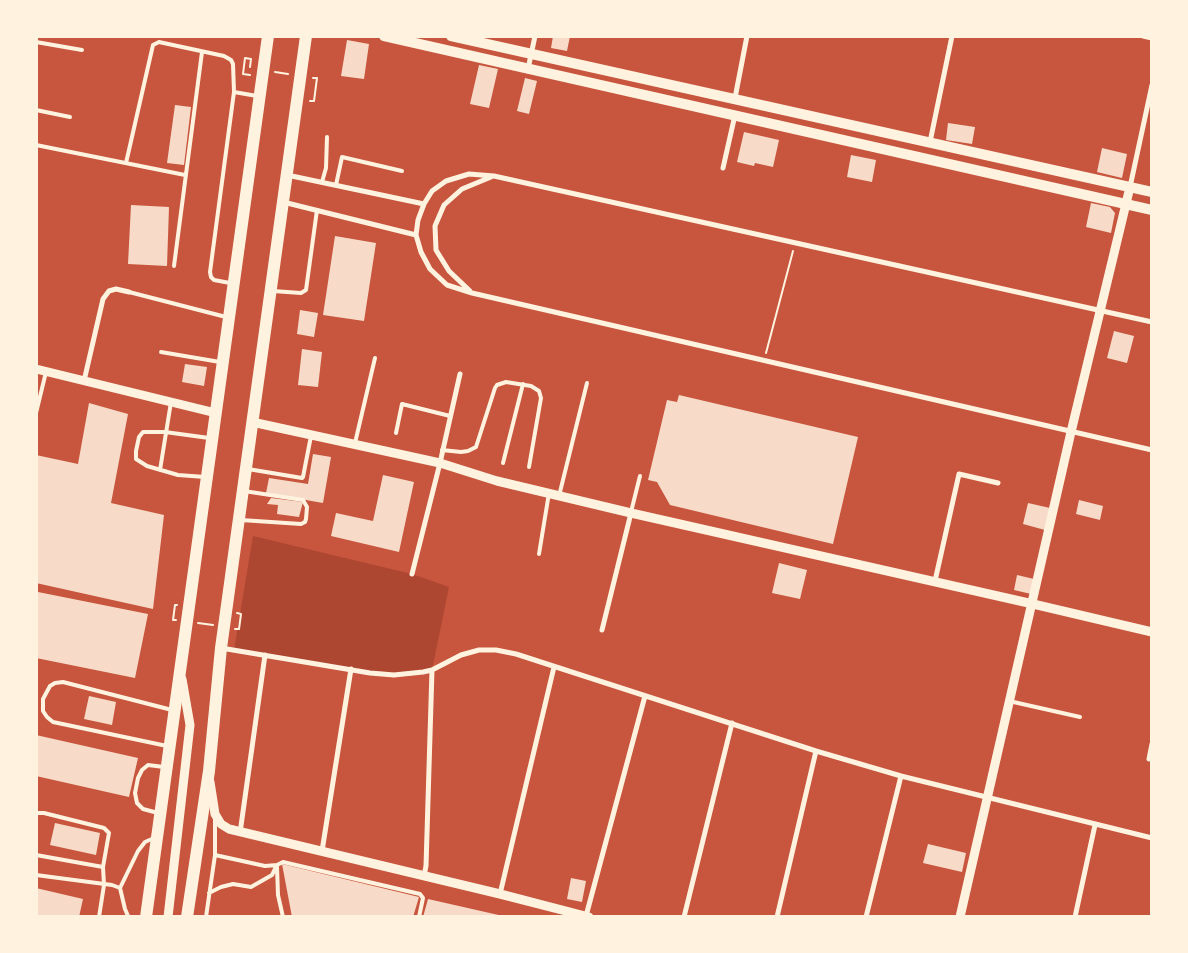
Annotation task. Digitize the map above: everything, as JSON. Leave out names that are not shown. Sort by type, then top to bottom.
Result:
[{"type":"highway","points":[[146,917],[268,36]]},
{"type":"highway","points":[[187,917],[209,771],[221,648],[242,491],[306,36]]},
{"type":"main road","points":[[384,36],[1152,210]]},
{"type":"main road","points":[[451,36],[1152,192]]},
{"type":"street","points":[[528,69],[536,36]]},
{"type":"street","points":[[735,98],[747,36]]},
{"type":"street","points":[[930,142],[952,36]]},
{"type":"street","points":[[1143,36],[1152,38]]},
{"type":"street","points":[[960,917],[1152,85]]},
{"type":"street","points":[[723,168],[735,115]]},
{"type":"street","points":[[1152,322],[494,176],[469,174],[446,180],[432,191],[424,204],[418,220],[416,235],[421,252],[430,269],[447,285],[472,293],[1152,450]]},
{"type":"street","points":[[287,175],[424,204]]},
{"type":"street","points":[[472,293],[449,271],[436,250],[435,226],[444,206],[462,189],[494,176]]},
{"type":"street","points":[[283,202],[416,235]]},
{"type":"street","points":[[84,381],[103,299],[109,291],[116,289],[129,292]]},
{"type":"street","points":[[36,370],[216,413]]},
{"type":"street","points":[[412,574],[460,374]]},
{"type":"street","points":[[252,422],[440,463],[497,481],[559,496],[1152,632]]},
{"type":"street","points":[[935,582],[959,474],[998,484]]},
{"type":"street","points":[[602,630],[631,513]]},
{"type":"street","points":[[221,648],[394,675],[432,670],[461,655],[479,650],[496,650],[901,776],[1152,838]]},
{"type":"street","points":[[240,833],[265,655]]},
{"type":"street","points":[[500,894],[554,667]]},
{"type":"street","points":[[168,917],[190,726],[180,669]]},
{"type":"street","points":[[322,851],[351,669]]},
{"type":"street","points":[[424,876],[426,866],[432,670]]},
{"type":"street","points":[[209,771],[215,814],[221,824],[229,829],[588,916],[645,696]]},
{"type":"street","points":[[684,917],[732,723]]},
{"type":"street","points":[[1148,760],[1152,744]]},
{"type":"street","points":[[777,917],[816,751]]},
{"type":"street","points":[[866,917],[901,776]]},
{"type":"street","points":[[1075,917],[1095,824]]},
{"type":"lane","points":[[36,42],[82,50]]},
{"type":"lane","points":[[126,163],[153,45],[160,42],[224,56],[230,60],[233,64],[234,92],[210,272],[214,280],[234,284]]},
{"type":"lane","points":[[174,266],[202,52]]},
{"type":"lane","points":[[234,92],[259,96]]},
{"type":"lane","points":[[36,110],[70,117]]},
{"type":"lane","points":[[322,182],[326,168],[327,137]]},
{"type":"lane","points":[[36,146],[186,175]]},
{"type":"lane","points":[[336,185],[342,157],[402,171]]},
{"type":"lane","points":[[271,291],[301,293],[306,290],[317,210]]},
{"type":"lane","points":[[129,292],[228,317]]},
{"type":"lane","points":[[161,352],[223,363]]},
{"type":"lane","points":[[355,444],[375,358]]},
{"type":"lane","points":[[36,413],[46,372]]},
{"type":"lane","points":[[442,450],[461,452],[473,450],[476,447],[495,388],[502,382],[523,384],[536,388],[542,398],[529,467]]},
{"type":"lane","points":[[559,496],[587,383]]},
{"type":"lane","points":[[502,463],[523,384]]},
{"type":"lane","points":[[160,470],[171,402]]},
{"type":"lane","points":[[396,433],[402,404],[450,416]]},
{"type":"lane","points":[[207,478],[178,475],[147,466],[136,460],[136,450],[139,437],[143,432],[165,432],[212,438]]},
{"type":"lane","points":[[246,469],[302,478],[311,434]]},
{"type":"lane","points":[[631,513],[640,476]]},
{"type":"lane","points":[[239,520],[301,524],[306,519],[307,507],[303,500],[242,491]]},
{"type":"lane","points":[[539,554],[549,493]]},
{"type":"lane","points":[[170,746],[53,722],[47,718],[43,711],[43,699],[50,686],[62,682],[174,711]]},
{"type":"lane","points":[[1009,701],[1080,717]]},
{"type":"lane","points":[[160,814],[143,809],[137,803],[135,793],[138,778],[142,770],[148,765],[167,768]]},
{"type":"lane","points":[[36,813],[44,813],[104,828],[109,833],[103,868],[104,885],[99,917]]},
{"type":"lane","points":[[206,917],[215,855],[215,814]]},
{"type":"lane","points":[[130,917],[125,909],[120,888],[138,851],[145,842],[157,836]]},
{"type":"lane","points":[[36,855],[103,868]]},
{"type":"lane","points":[[215,855],[265,866],[283,862],[420,894],[423,898],[418,917]]},
{"type":"lane","points":[[210,893],[221,887],[233,884],[251,887],[272,875],[276,865]]},
{"type":"lane","points":[[276,865],[278,895],[283,917]]},
{"type":"lane","points":[[36,875],[112,885],[120,888]]},
{"type":"path","points":[[243,74],[245,58],[251,59],[250,68]]},
{"type":"path","points":[[269,71],[289,74]]},
{"type":"path","points":[[308,77],[317,78],[314,101]]},
{"type":"path","points":[[764,360],[795,243]]},
{"type":"path","points":[[175,604],[173,620],[182,621]]},
{"type":"path","points":[[229,628],[239,629],[241,614]]},
{"type":"path","points":[[192,622],[220,626]]},
{"type":"shaded area","points":[[253,536],[412,574],[449,587],[432,670],[410,674],[351,669],[234,650]]},
{"type":"building","points":[[553,36],[570,36],[567,51],[551,48]]},
{"type":"building","points":[[347,40],[369,44],[364,79],[341,76]]},
{"type":"building","points":[[479,65],[498,69],[489,108],[470,104]]},
{"type":"building","points":[[525,78],[537,81],[529,114],[517,111]]},
{"type":"building","points":[[175,105],[191,107],[184,165],[167,163]]},
{"type":"building","points":[[948,123],[975,127],[972,144],[946,140]]},
{"type":"building","points":[[744,132],[779,140],[773,167],[755,163],[754,166],[737,162]]},
{"type":"building","points":[[1102,148],[1127,154],[1122,178],[1097,172]]},
{"type":"building","points":[[851,155],[876,160],[872,182],[847,177]]},
{"type":"building","points":[[1091,203],[1110,207],[1115,213],[1111,233],[1086,227]]},
{"type":"building","points":[[131,205],[169,207],[167,266],[128,264]]},
{"type":"building","points":[[335,236],[376,243],[364,321],[323,315]]},
{"type":"building","points":[[300,310],[318,313],[314,337],[297,334]]},
{"type":"building","points":[[1114,331],[1134,336],[1127,363],[1107,358]]},
{"type":"building","points":[[302,349],[322,352],[318,387],[298,385]]},
{"type":"building","points":[[185,364],[207,367],[204,386],[182,382]]},
{"type":"building","points":[[679,395],[858,437],[833,544],[670,505],[657,482],[648,480],[667,400],[677,402]]},
{"type":"building","points":[[89,403],[128,414],[111,503],[164,515],[153,609],[36,583],[36,455],[78,464]]},
{"type":"building","points":[[313,454],[331,457],[323,503],[266,493],[269,478],[308,484]]},
{"type":"building","points":[[383,475],[414,482],[399,552],[331,536],[336,513],[373,521]]},
{"type":"building","points":[[271,498],[303,502],[299,517],[277,514],[278,505],[267,504]]},
{"type":"building","points":[[1079,500],[1103,506],[1100,520],[1076,514]]},
{"type":"building","points":[[1028,503],[1050,508],[1045,530],[1023,524]]},
{"type":"building","points":[[779,563],[807,570],[800,599],[772,593]]},
{"type":"building","points":[[1017,575],[1034,579],[1031,594],[1014,590]]},
{"type":"building","points":[[38,592],[148,614],[135,678],[36,658],[36,600]]},
{"type":"building","points":[[89,696],[116,702],[112,725],[84,719]]},
{"type":"building","points":[[36,735],[138,758],[129,797],[36,776]]},
{"type":"building","points":[[55,823],[100,833],[96,855],[50,845]]},
{"type":"building","points":[[928,844],[966,853],[962,872],[923,863]]},
{"type":"building","points":[[282,864],[419,897],[413,917],[292,917]]},
{"type":"building","points":[[571,878],[586,881],[582,902],[567,899]]},
{"type":"building","points":[[36,888],[83,899],[79,917],[36,917]]},
{"type":"building","points":[[428,899],[503,916],[503,917],[423,917]]}]
